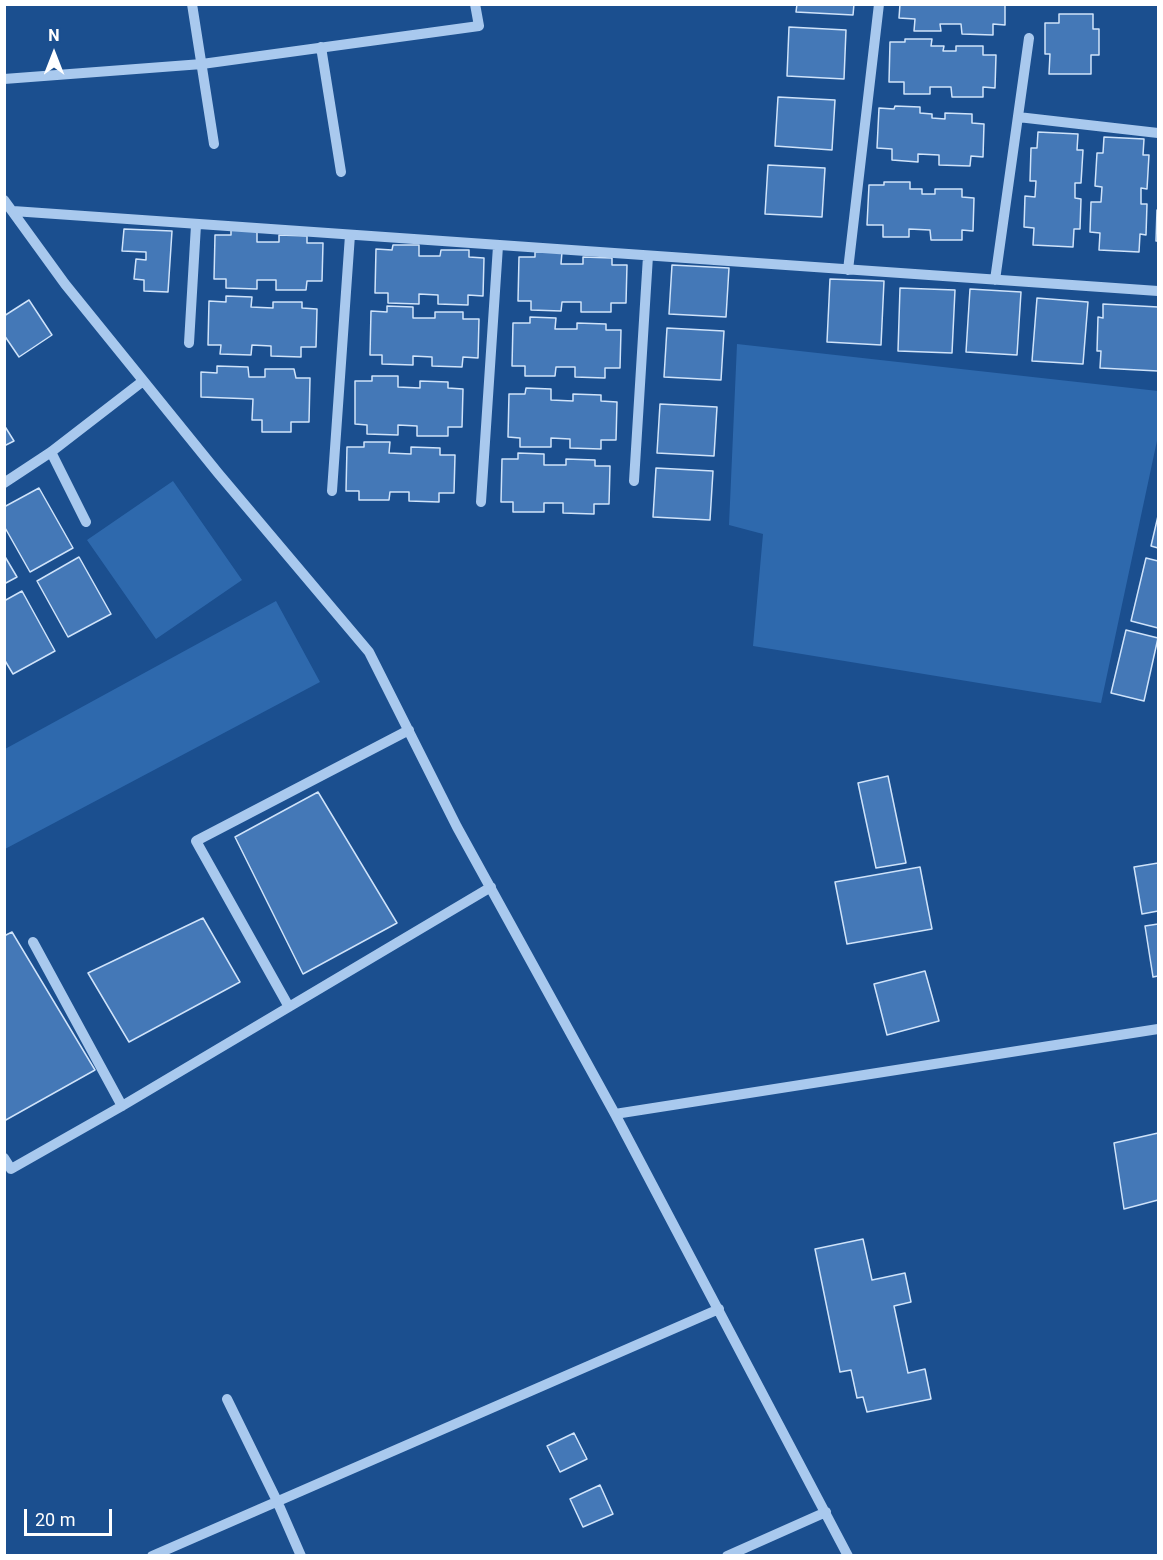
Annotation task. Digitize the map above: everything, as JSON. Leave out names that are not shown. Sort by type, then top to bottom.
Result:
[{"type":"street","points":[[192,4],[214,144]]},
{"type":"street","points":[[4,79],[202,64],[479,26],[475,4]]},
{"type":"street","points":[[848,270],[879,4]]},
{"type":"street","points":[[995,280],[1029,38]]},
{"type":"street","points":[[321,47],[342,172]]},
{"type":"street","points":[[1018,117],[1158,133]]},
{"type":"street","points":[[4,200],[64,284],[142,381],[369,652],[491,887],[615,1114],[848,1556]]},
{"type":"street","points":[[13,212],[1158,291]]},
{"type":"street","points":[[189,343],[196,225]]},
{"type":"street","points":[[332,491],[350,235]]},
{"type":"street","points":[[481,502],[498,246]]},
{"type":"street","points":[[634,481],[648,256]]},
{"type":"street","points":[[4,483],[51,452],[142,381]]},
{"type":"street","points":[[51,452],[86,522]]},
{"type":"street","points":[[289,1007],[196,841],[409,730]]},
{"type":"street","points":[[4,1158],[11,1169],[122,1106],[491,887]]},
{"type":"street","points":[[33,942],[122,1106]]},
{"type":"street","points":[[615,1114],[1158,1029]]},
{"type":"street","points":[[152,1556],[719,1310]]},
{"type":"street","points":[[227,1399],[278,1501],[301,1556]]},
{"type":"street","points":[[728,1556],[826,1512]]},
{"type":"shaded area","points":[[737,344],[1158,391],[1158,436],[1101,703],[753,646],[763,534],[729,525]]},
{"type":"shaded area","points":[[173,481],[242,580],[156,639],[87,540]]},
{"type":"shaded area","points":[[276,601],[320,682],[5,849],[5,749]]},
{"type":"building","points":[[797,4],[854,4],[853,15],[796,12]]},
{"type":"building","points":[[900,4],[1005,4],[1005,25],[993,24],[993,35],[962,34],[961,24],[940,24],[941,31],[914,31],[915,19],[899,18]]},
{"type":"building","points":[[1059,14],[1093,14],[1093,29],[1099,29],[1099,55],[1091,55],[1091,74],[1049,74],[1050,54],[1045,54],[1045,23],[1059,23]]},
{"type":"building","points":[[789,27],[846,30],[844,79],[787,76]]},
{"type":"building","points":[[905,39],[932,39],[931,46],[944,46],[943,51],[956,51],[956,46],[983,46],[983,55],[996,55],[995,88],[983,87],[983,97],[952,97],[951,87],[930,87],[930,94],[904,94],[904,82],[889,82],[890,42],[905,42]]},
{"type":"building","points":[[778,97],[835,100],[832,150],[775,146]]},
{"type":"building","points":[[895,106],[920,107],[920,113],[932,114],[932,118],[945,119],[945,113],[972,114],[972,123],[984,124],[983,157],[971,156],[970,166],[939,165],[939,155],[918,154],[918,162],[892,160],[892,149],[877,148],[879,108],[894,109]]},
{"type":"building","points":[[1038,132],[1078,134],[1077,150],[1083,150],[1081,183],[1075,183],[1075,198],[1081,199],[1080,229],[1074,229],[1073,247],[1033,245],[1034,228],[1024,227],[1025,196],[1035,197],[1036,181],[1030,181],[1031,148],[1037,148]]},
{"type":"building","points":[[1104,137],[1144,139],[1143,155],[1149,155],[1147,189],[1141,188],[1141,204],[1147,204],[1146,235],[1140,234],[1139,252],[1099,250],[1100,233],[1090,232],[1091,202],[1101,202],[1102,187],[1095,186],[1097,153],[1103,153]]},
{"type":"building","points":[[768,165],[825,168],[822,217],[765,214]]},
{"type":"building","points":[[884,182],[910,182],[910,189],[922,189],[922,194],[935,194],[935,189],[962,189],[962,197],[974,198],[973,231],[962,230],[962,240],[931,240],[930,230],[909,229],[909,237],[883,237],[883,225],[867,225],[869,185],[884,185]]},
{"type":"building","points":[[1157,210],[1158,241],[1156,241]]},
{"type":"building","points":[[124,229],[172,231],[168,292],[144,291],[144,280],[134,279],[136,259],[146,260],[146,252],[122,251]]},
{"type":"building","points":[[231,230],[257,230],[257,242],[279,242],[279,235],[307,236],[307,243],[323,243],[322,281],[307,281],[306,290],[276,290],[276,280],[257,280],[257,289],[226,288],[226,279],[214,279],[215,235],[231,235]]},
{"type":"building","points":[[393,245],[419,245],[419,256],[440,256],[441,250],[469,250],[469,257],[484,258],[483,296],[468,295],[468,305],[438,304],[438,295],[419,294],[419,304],[388,303],[388,293],[375,293],[376,249],[392,250]]},
{"type":"building","points":[[535,252],[562,252],[561,264],[583,264],[583,257],[612,258],[612,265],[627,265],[626,303],[611,303],[611,312],[581,312],[581,302],[562,302],[561,311],[531,310],[531,301],[518,301],[519,257],[535,257]]},
{"type":"building","points":[[672,265],[729,268],[726,317],[669,314]]},
{"type":"building","points":[[830,279],[884,281],[881,345],[827,342]]},
{"type":"building","points":[[900,288],[955,290],[952,353],[898,351]]},
{"type":"building","points":[[970,289],[1021,292],[1017,355],[966,352]]},
{"type":"building","points":[[226,296],[252,297],[251,307],[273,308],[273,302],[302,302],[302,308],[317,309],[316,347],[301,347],[301,357],[271,356],[271,346],[252,345],[251,355],[220,354],[221,345],[208,345],[209,301],[226,302]]},
{"type":"building","points":[[1037,298],[1088,302],[1083,364],[1032,361]]},
{"type":"building","points":[[29,300],[52,335],[19,357],[4,335],[4,316]]},
{"type":"building","points":[[1103,304],[1158,307],[1158,371],[1100,368],[1101,351],[1097,351],[1098,317],[1103,318]]},
{"type":"building","points":[[387,306],[413,307],[413,318],[435,318],[435,312],[463,312],[463,319],[479,319],[478,358],[463,357],[462,367],[432,366],[432,357],[413,356],[413,365],[382,364],[382,355],[370,355],[371,311],[387,312]]},
{"type":"building","points":[[530,317],[556,318],[555,329],[577,329],[577,323],[606,324],[606,330],[621,330],[620,368],[605,368],[605,378],[575,377],[575,367],[556,367],[555,376],[525,376],[525,366],[512,366],[513,323],[530,323]]},
{"type":"building","points":[[667,328],[724,331],[721,380],[664,377]]},
{"type":"building","points":[[217,366],[248,367],[249,377],[265,377],[265,369],[294,369],[296,378],[310,378],[309,422],[291,422],[291,432],[262,432],[262,420],[252,420],[253,399],[201,397],[201,372],[217,373]]},
{"type":"building","points":[[372,376],[398,376],[398,387],[420,388],[420,381],[448,382],[448,388],[463,389],[462,427],[448,427],[448,436],[417,436],[417,426],[398,425],[398,435],[367,434],[367,425],[355,424],[355,381],[372,381]]},
{"type":"building","points":[[526,388],[551,389],[551,400],[573,401],[573,394],[601,395],[601,401],[617,402],[616,440],[601,440],[601,449],[570,448],[570,439],[551,438],[551,447],[520,447],[520,438],[508,437],[509,394],[525,394]]},
{"type":"building","points":[[660,404],[717,407],[714,456],[657,453]]},
{"type":"building","points":[[4,425],[14,441],[4,446]]},
{"type":"building","points":[[364,442],[390,442],[389,453],[411,454],[411,447],[440,448],[440,455],[455,455],[454,493],[439,493],[439,502],[409,501],[409,492],[390,492],[389,500],[359,500],[359,491],[346,491],[347,447],[364,447]]},
{"type":"building","points":[[518,453],[544,454],[544,465],[566,465],[566,459],[595,460],[595,466],[610,466],[609,504],[594,504],[594,514],[563,513],[563,503],[544,503],[544,512],[513,512],[513,502],[501,502],[502,459],[518,459]]},
{"type":"building","points":[[656,468],[713,471],[710,520],[653,517]]},
{"type":"building","points":[[39,488],[73,548],[30,572],[4,526],[4,507]]},
{"type":"building","points":[[1158,516],[1158,548],[1151,546]]},
{"type":"building","points":[[4,555],[17,577],[4,584]]},
{"type":"building","points":[[79,557],[111,614],[68,637],[37,581]]},
{"type":"building","points":[[1146,558],[1158,561],[1158,628],[1131,621]]},
{"type":"building","points":[[22,591],[55,651],[13,674],[4,659],[4,601]]},
{"type":"building","points":[[1126,630],[1158,638],[1144,701],[1111,693]]},
{"type":"building","points":[[888,776],[906,863],[876,868],[858,783]]},
{"type":"building","points":[[318,792],[397,923],[303,974],[235,837]]},
{"type":"building","points":[[1158,863],[1158,911],[1142,914],[1134,867]]},
{"type":"building","points":[[920,867],[932,929],[847,944],[835,882]]},
{"type":"building","points":[[203,918],[240,982],[129,1042],[88,973]]},
{"type":"building","points":[[1158,924],[1158,976],[1153,977],[1145,926]]},
{"type":"building","points":[[12,932],[95,1070],[4,1121],[4,936]]},
{"type":"building","points":[[925,971],[939,1021],[887,1035],[874,984]]},
{"type":"building","points":[[1158,1133],[1158,1200],[1124,1209],[1114,1143]]},
{"type":"building","points":[[863,1239],[872,1280],[905,1273],[911,1302],[894,1306],[908,1373],[925,1369],[931,1399],[867,1412],[863,1397],[857,1398],[851,1370],[840,1372],[815,1249]]},
{"type":"building","points":[[574,1433],[587,1459],[560,1472],[547,1446]]},
{"type":"building","points":[[600,1485],[613,1514],[583,1527],[570,1499]]}]
